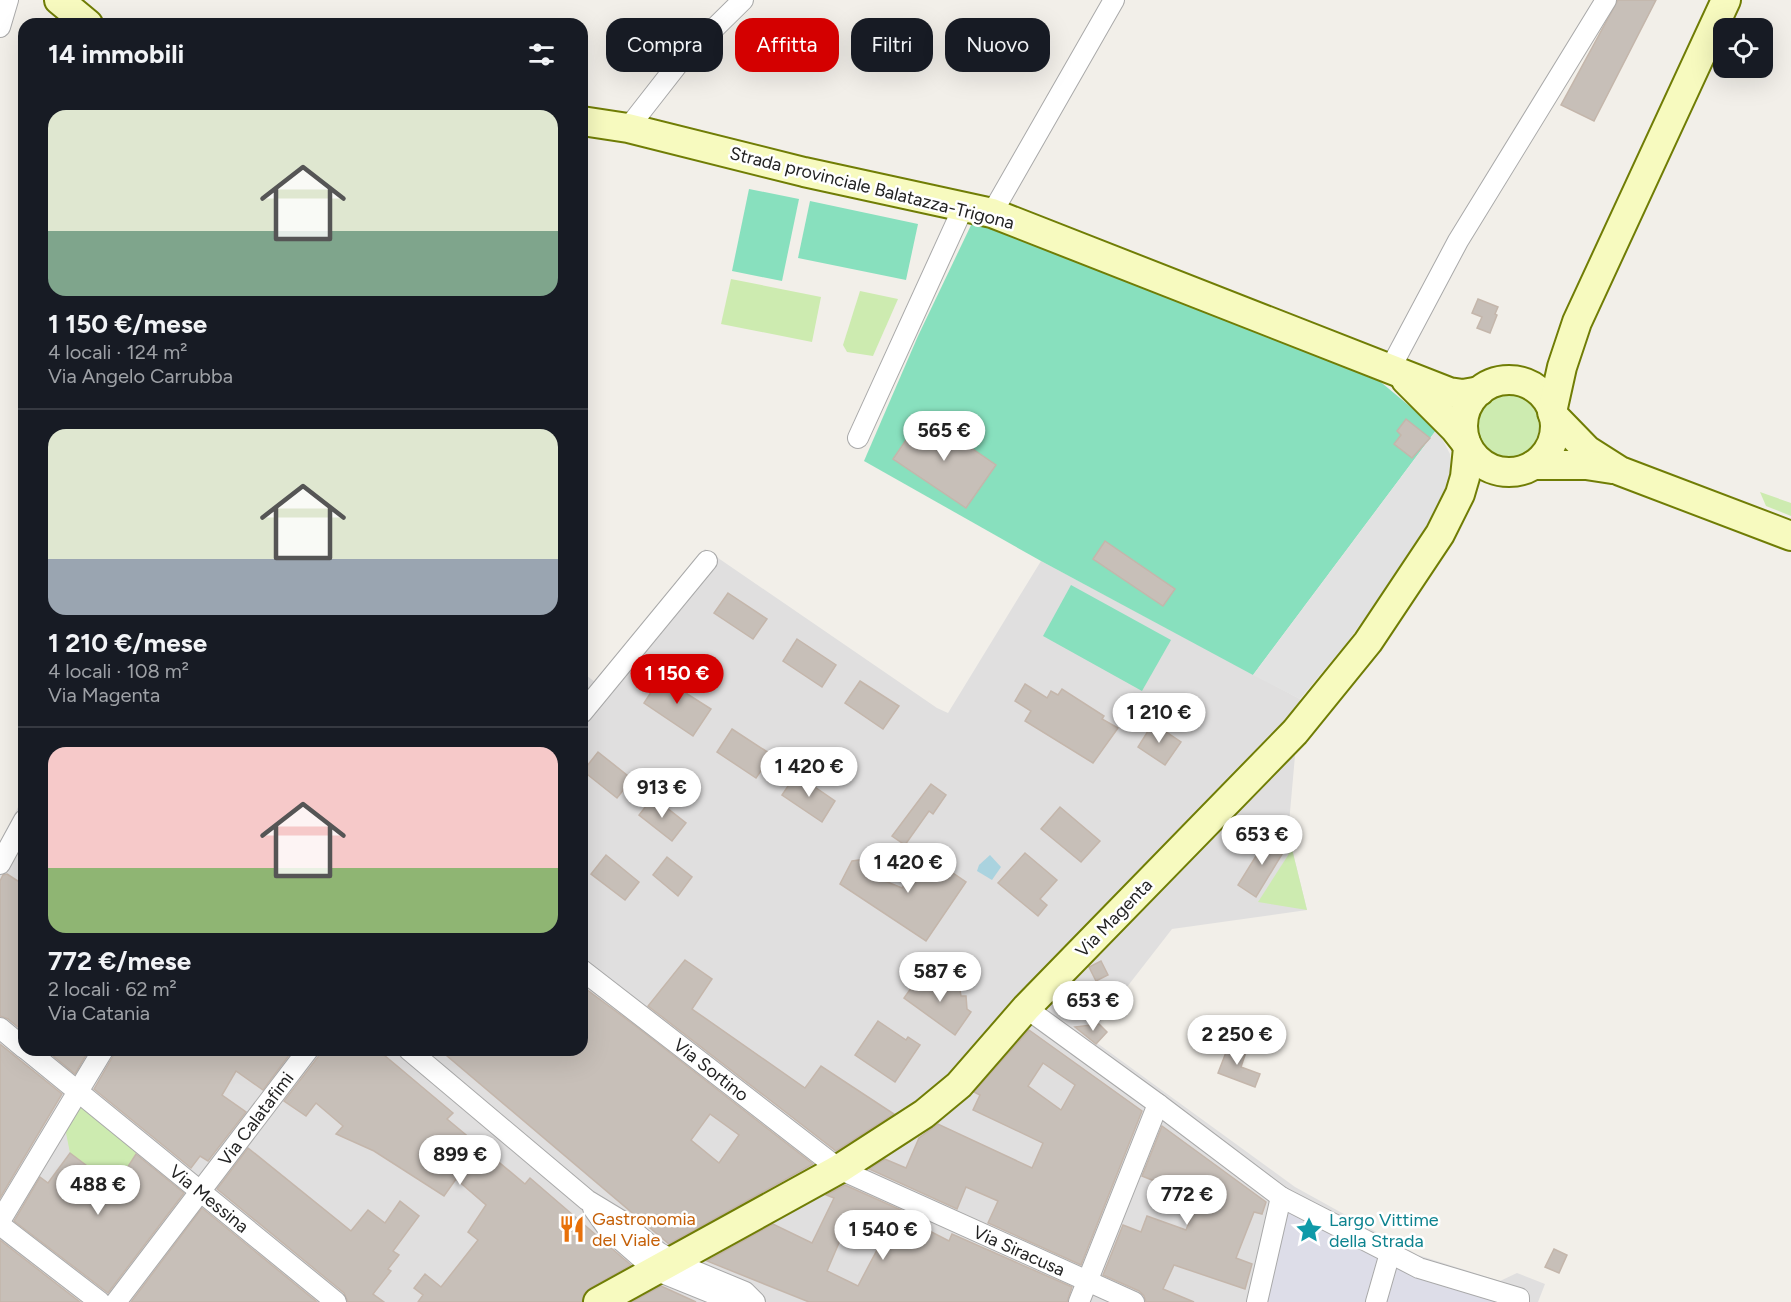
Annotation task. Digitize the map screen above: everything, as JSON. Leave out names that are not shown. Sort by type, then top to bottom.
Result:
[{"type":"street","points":[[0,27],[8,0]]},
{"type":"street","points":[[59,0],[81,18]]},
{"type":"street","points":[[628,128],[678,64],[743,0]]},
{"type":"street","points":[[992,213],[1114,0]]},
{"type":"street","points":[[1440,534],[1475,496],[1494,482],[1524,468],[1549,448],[1553,438],[1552,413],[1562,367],[1577,322],[1725,0]]},
{"type":"street","points":[[1603,1],[1458,241],[1390,367],[1415,387],[1476,459],[1487,467],[1500,471],[1586,465],[1620,471],[1791,536]]},
{"type":"street","name":"Strada provinciale Balatazza-Trigona","points":[[588,122],[628,128],[804,172],[992,213],[1449,392],[1463,394],[1480,391]]},
{"type":"street","points":[[858,438],[963,208]]},
{"type":"street","points":[[1522,383],[1547,368],[1577,322]]},
{"type":"street","points":[[1440,534],[1460,494],[1465,477],[1467,446],[1463,434],[1464,415],[1473,398],[1480,391],[1500,381],[1522,383],[1541,394],[1552,413],[1587,450],[1620,471]]},
{"type":"street","name":"Via Magenta","points":[[598,1302],[839,1169],[933,1107],[958,1084],[1026,1008],[1295,732],[1368,642],[1440,534]]},
{"type":"street","points":[[588,700],[707,561]]},
{"type":"street","points":[[0,864],[18,831]]},
{"type":"street","name":"Via Sortino","points":[[588,975],[839,1169]]},
{"type":"street","points":[[1026,1008],[1281,1197],[1419,1268],[1519,1300]]},
{"type":"street","name":"Via Messina","points":[[0,1028],[18,1043]]},
{"type":"street","name":"Via Messina","points":[[34,1056],[336,1302]]},
{"type":"street","points":[[99,1056],[0,1223],[100,1302]]},
{"type":"street","name":"Via Calatafimi","points":[[116,1302],[303,1056]]},
{"type":"street","points":[[416,1056],[587,1200],[620,1220],[658,1252],[664,1266],[734,1302]]},
{"type":"street","points":[[1079,1302],[1158,1104]]},
{"type":"street","name":"Via Siracusa","points":[[839,1169],[1134,1302]]},
{"type":"street","points":[[1257,1302],[1281,1197]]},
{"type":"street","points":[[1376,1302],[1390,1253]]},
{"type":"street","points":[[664,1266],[745,1292],[755,1302]]},
{"type":"shaded area","points":[[1437,429],[1450,454],[1452,480],[1431,526],[1346,644],[1300,699],[1253,675]]},
{"type":"shaded area","points":[[705,549],[937,708],[948,713],[1041,561],[1300,699],[1287,846],[1292,849],[1307,910],[1172,929],[1099,1023],[1107,1032],[1097,1043],[1295,1187],[1418,1255],[1500,1281],[1517,1273],[1545,1284],[1538,1302],[0,1302],[0,841],[18,807],[18,1056],[588,1056],[588,677],[595,682]]},
{"type":"shaded area","name":"Largo Vittime della Strada","points":[[1281,1197],[1519,1302],[1257,1302]]},
{"type":"green space","points":[[749,189],[799,199],[782,281],[732,271]]},
{"type":"green space","points":[[810,201],[918,224],[906,280],[798,258]]},
{"type":"green space","points":[[973,221],[1358,363],[1437,429],[1253,675],[1041,561],[864,461],[918,336]]},
{"type":"green space","points":[[731,279],[821,297],[812,342],[721,324]]},
{"type":"green space","points":[[860,291],[898,299],[873,356],[847,352],[843,345]]},
{"type":"green space","points":[[1507,394],[1519,396],[1530,403],[1537,414],[1539,426],[1537,438],[1530,449],[1519,456],[1507,458],[1495,456],[1484,449],[1477,438],[1475,426],[1477,414],[1484,403],[1495,396]]},
{"type":"green space","points":[[1760,492],[1791,503],[1791,516],[1766,506]]},
{"type":"green space","points":[[1071,585],[1171,640],[1142,691],[1043,636]]},
{"type":"green space","points":[[1292,849],[1307,910],[1258,902]]},
{"type":"green space","points":[[80,1105],[137,1152],[115,1187],[70,1153],[65,1128]]},
{"type":"water","points":[[990,855],[1001,867],[992,880],[977,871],[979,865]]},
{"type":"building","points":[[1618,0],[1656,0],[1594,121],[1561,105]]},
{"type":"building","points":[[1478,299],[1498,307],[1490,333],[1477,328],[1482,317],[1472,313]]},
{"type":"building","points":[[923,415],[996,465],[966,508],[893,459]]},
{"type":"building","points":[[1406,419],[1430,438],[1412,458],[1394,444],[1401,435],[1397,431]]},
{"type":"building","points":[[1105,541],[1175,589],[1163,606],[1093,559]]},
{"type":"building","points":[[728,593],[767,619],[753,639],[714,613]]},
{"type":"building","points":[[797,639],[836,665],[822,687],[783,661]]},
{"type":"building","points":[[664,672],[684,685],[681,690],[711,709],[693,736],[644,703]]},
{"type":"building","points":[[860,681],[899,706],[883,729],[845,703]]},
{"type":"building","points":[[1025,684],[1047,698],[1051,691],[1058,695],[1062,689],[1104,716],[1102,719],[1118,728],[1093,763],[1025,721],[1031,711],[1015,701]]},
{"type":"building","points":[[1153,723],[1181,742],[1165,765],[1138,747]]},
{"type":"building","points":[[732,729],[772,755],[756,778],[717,752]]},
{"type":"building","points":[[598,752],[632,779],[617,798],[588,775],[588,765]]},
{"type":"building","points":[[796,774],[835,801],[822,822],[782,795]]},
{"type":"building","points":[[931,784],[946,795],[933,814],[929,811],[905,845],[892,836]]},
{"type":"building","points":[[653,797],[686,823],[672,841],[639,815]]},
{"type":"building","points":[[1060,807],[1100,841],[1081,862],[1041,829]]},
{"type":"building","points":[[1269,835],[1287,846],[1256,897],[1238,885]]},
{"type":"building","points":[[1025,853],[1057,880],[1040,899],[1047,905],[1038,916],[998,883]]},
{"type":"building","points":[[925,854],[966,882],[926,941],[840,884],[852,861],[874,858],[868,870],[880,879],[902,888]]},
{"type":"building","points":[[606,855],[639,882],[625,900],[591,874]]},
{"type":"building","points":[[667,857],[692,877],[678,896],[653,875]]},
{"type":"building","points":[[7,874],[18,881],[18,1027],[0,1016],[0,881],[3,875]]},
{"type":"building","points":[[685,960],[712,979],[692,1009],[805,1088],[821,1066],[894,1114],[836,1151],[648,1006]]},
{"type":"building","points":[[1101,961],[1108,975],[1096,981],[1089,967]]},
{"type":"building","points":[[921,974],[933,983],[943,980],[952,988],[959,985],[961,996],[966,996],[967,1009],[971,1012],[955,1035],[904,998]]},
{"type":"building","points":[[588,990],[813,1164],[669,1244],[447,1056],[588,1056]],"holes":[[[710,1114],[739,1135],[719,1163],[691,1140]]]},
{"type":"building","points":[[878,1021],[906,1040],[908,1037],[920,1045],[895,1082],[855,1055]]},
{"type":"building","points":[[1099,1024],[1107,1032],[1096,1044],[1075,1027]]},
{"type":"building","points":[[1029,1030],[1142,1111],[1081,1265],[988,1223],[998,1201],[966,1187],[957,1209],[869,1169],[885,1159],[906,1168],[919,1138],[938,1124],[1032,1168],[1043,1143],[973,1110],[980,1095],[974,1092]],"holes":[[[1043,1063],[1075,1085],[1061,1110],[1028,1086]]]},
{"type":"building","points":[[1230,1042],[1247,1049],[1241,1067],[1260,1074],[1255,1087],[1218,1073]]},
{"type":"building","points":[[0,1044],[62,1094],[0,1198]]},
{"type":"building","points":[[53,1056],[86,1056],[75,1074]]},
{"type":"building","points":[[113,1056],[288,1056],[263,1090],[236,1071],[222,1095],[246,1112],[208,1161],[200,1156],[191,1168],[94,1089]]},
{"type":"building","points":[[385,1056],[453,1113],[447,1119],[525,1184],[530,1178],[631,1265],[590,1288],[584,1294],[582,1302],[418,1302],[423,1295],[414,1288],[425,1274],[441,1287],[478,1240],[468,1232],[486,1205],[456,1179],[444,1196],[374,1151],[336,1134],[343,1126],[316,1103],[306,1116],[284,1101],[318,1057]]},
{"type":"building","points":[[1162,1126],[1266,1202],[1262,1214],[1254,1212],[1236,1258],[1252,1264],[1245,1289],[1174,1265],[1163,1289],[1194,1302],[1146,1302],[1139,1291],[1103,1275],[1123,1225],[1141,1232],[1147,1216],[1186,1230],[1197,1202],[1171,1192],[1172,1188],[1142,1176]]},
{"type":"building","points":[[248,1148],[351,1231],[368,1210],[385,1223],[400,1201],[419,1216],[393,1251],[399,1255],[388,1269],[391,1271],[373,1294],[384,1302],[348,1302],[344,1293],[217,1189]]},
{"type":"building","points":[[70,1153],[115,1187],[136,1154],[184,1193],[108,1293],[14,1221],[40,1177],[48,1183]]},
{"type":"building","points":[[845,1185],[912,1215],[910,1221],[949,1241],[952,1234],[1072,1287],[1067,1302],[809,1302],[707,1261],[773,1224],[812,1243],[834,1198],[826,1195]],"holes":[[[844,1231],[878,1248],[858,1286],[827,1271]]]},
{"type":"building","points":[[202,1208],[317,1302],[131,1302]]},
{"type":"building","points":[[0,1240],[80,1302],[0,1302]]},
{"type":"building","points":[[1554,1249],[1567,1255],[1559,1273],[1545,1267]]},
{"type":"building","points":[[661,1286],[696,1302],[632,1302]]},
{"type":"place","name":"Gastronomia del Viale","points":[[572,1229]]},
{"type":"place","name":"Largo Vittime della Strada","points":[[1309,1230]]}]
